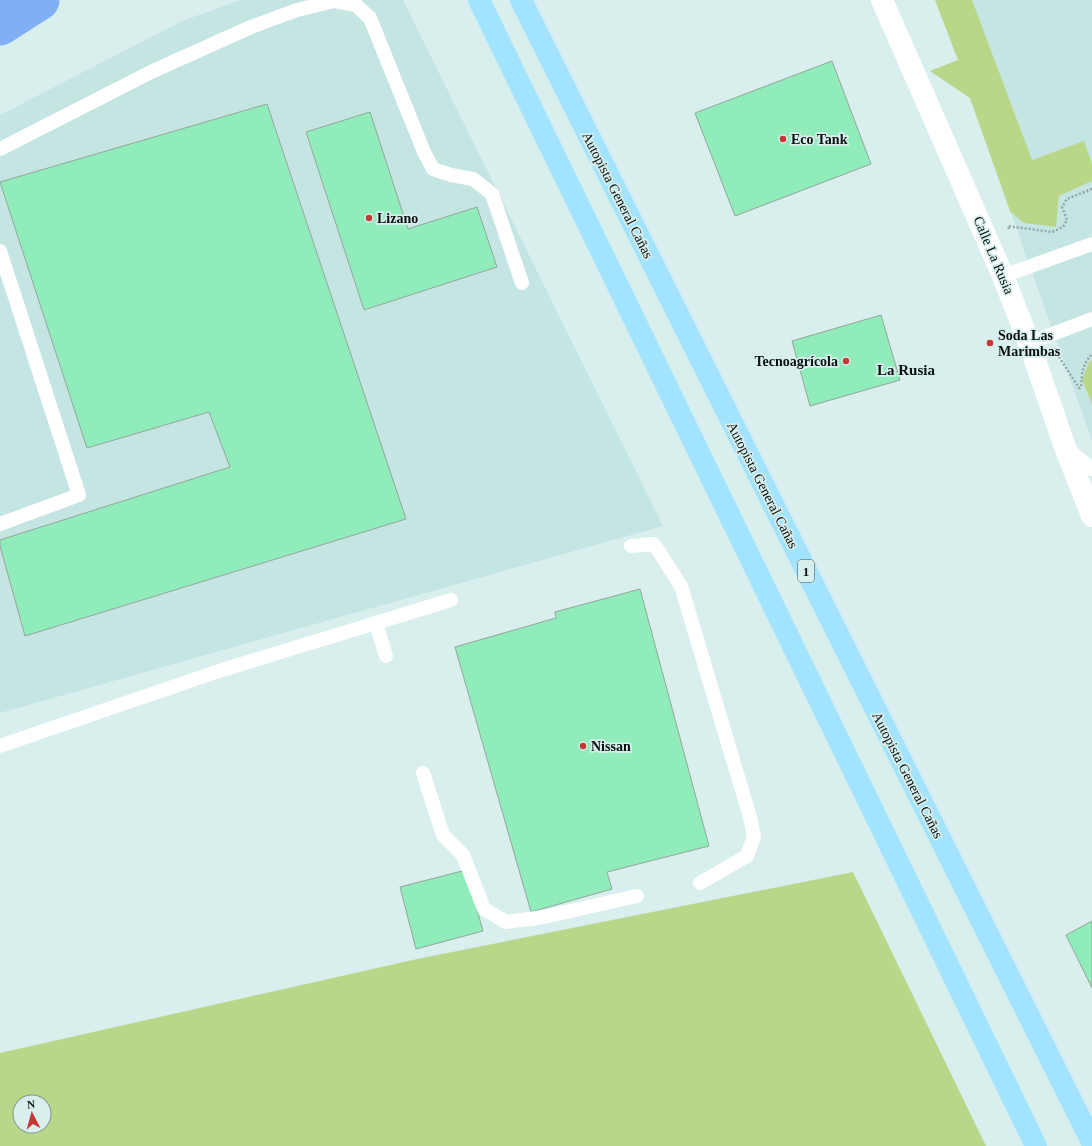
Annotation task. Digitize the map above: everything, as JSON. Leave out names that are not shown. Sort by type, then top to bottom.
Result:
[{"type":"highway","points":[[479,0],[1036,1146]]},
{"type":"highway","name":"Autopista General Cañas","points":[[521,0],[1092,1142]]},
{"type":"street","name":"Calle La Rusia","points":[[882,0],[1003,276],[1038,340],[1065,447],[1092,516]]},
{"type":"lane","points":[[0,149],[153,71],[250,27],[297,10],[334,1],[356,5],[370,18],[424,152],[433,169],[451,175],[473,179],[492,194],[522,283]]},
{"type":"lane","points":[[1003,276],[1092,244]]},
{"type":"lane","points":[[0,251],[79,495],[0,524]]},
{"type":"lane","points":[[1038,340],[1092,319]]},
{"type":"lane","points":[[1065,447],[1092,469]]},
{"type":"lane","points":[[631,546],[654,544],[681,586],[750,817],[754,837],[747,856],[700,883]]},
{"type":"lane","points":[[0,746],[222,670],[451,600]]},
{"type":"lane","points":[[376,623],[386,656]]},
{"type":"lane","points":[[423,773],[443,835],[463,855],[484,909],[500,919],[506,922],[544,917],[637,896]]},
{"type":"path","points":[[1010,233],[1008,226],[1052,232],[1063,227],[1066,220],[1062,207],[1067,199],[1092,189]]},
{"type":"path","points":[[1038,340],[1079,388],[1081,387],[1082,372],[1086,361],[1092,354]]},
{"type":"shaded area","points":[[241,0],[403,0],[663,526],[0,713],[0,115],[182,21]]},
{"type":"shaded area","points":[[935,0],[1092,0],[1092,441],[970,98],[930,71],[958,60]]},
{"type":"green space","points":[[935,0],[972,0],[1032,160],[1084,141],[1092,164],[1092,181],[1059,196],[1056,227],[1024,223],[1010,211],[970,98],[930,71],[958,60]]},
{"type":"green space","points":[[1092,360],[1092,404],[1082,380],[1089,362]]},
{"type":"green space","points":[[853,872],[986,1146],[0,1146],[0,1053],[417,959]]},
{"type":"building","name":"Eco Tank","points":[[832,61],[871,164],[735,216],[695,113]]},
{"type":"building","points":[[267,104],[406,519],[25,636],[0,546],[0,540],[230,467],[209,412],[87,448],[0,182]]},
{"type":"building","name":"Lizano","points":[[370,112],[408,229],[477,207],[497,267],[364,310],[306,132]]},
{"type":"building","name":"Tecnoagrícola","points":[[881,315],[900,380],[810,406],[792,341]]},
{"type":"building","name":"Nissan","points":[[640,589],[709,846],[607,872],[612,889],[531,912],[455,647],[556,618],[555,612]]},
{"type":"building","points":[[466,870],[483,931],[416,949],[400,887]]},
{"type":"building","points":[[1092,921],[1092,988],[1066,935]]},
{"type":"waterway","points":[[0,25],[39,0]]},
{"type":"place","name":"Eco Tank","points":[[783,139]]},
{"type":"place","name":"Lizano","points":[[369,218]]},
{"type":"place","name":"Soda Las Marimbas","points":[[990,343]]},
{"type":"place","name":"Tecnoagrícola","points":[[846,361]]},
{"type":"place","name":"Nissan","points":[[583,746]]},
{"type":"district","name":"La Rusia","points":[[906,370]]}]
